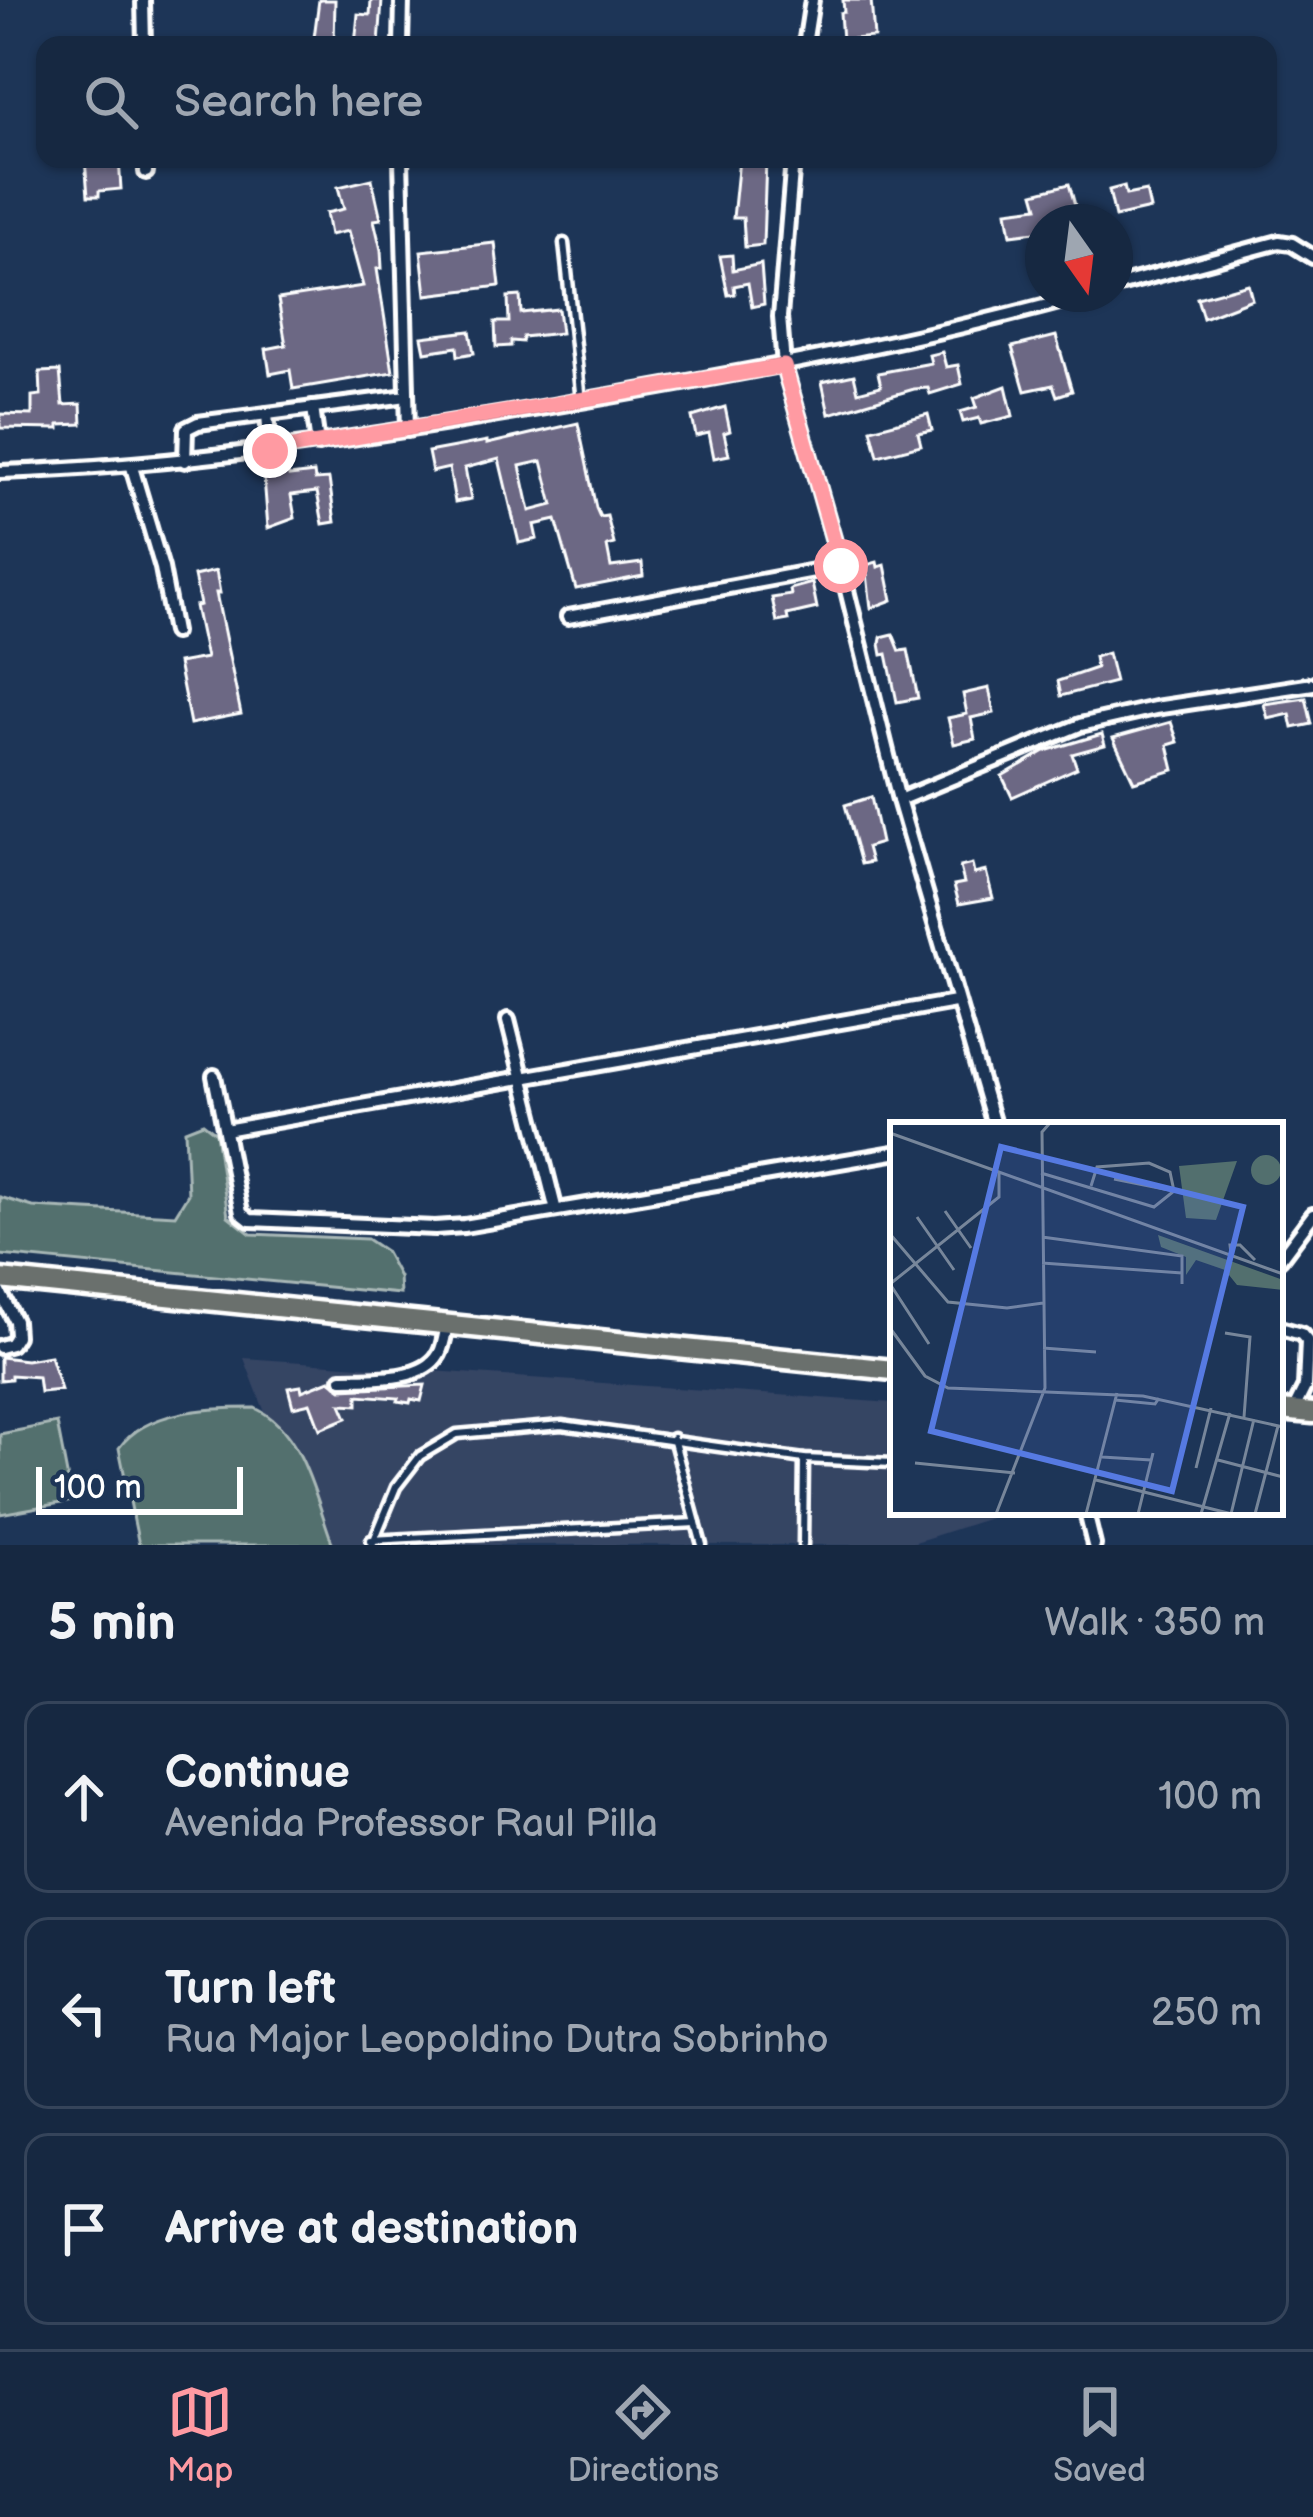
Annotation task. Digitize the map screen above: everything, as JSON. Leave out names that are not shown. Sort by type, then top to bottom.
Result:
[{"type":"highway","points":[[0,1279],[890,1370]]},
{"type":"street","points":[[143,0],[144,36]]},
{"type":"street","points":[[400,36],[402,0]]},
{"type":"street","points":[[806,36],[812,0]]},
{"type":"street","points":[[401,168],[408,430]]},
{"type":"street","points":[[792,168],[780,317],[784,366],[841,566],[899,800],[993,1122]]},
{"type":"street","points":[[1133,281],[1262,245],[1292,244],[1313,257]]},
{"type":"street","points":[[0,472],[132,467],[408,430],[784,366],[1025,309]]},
{"type":"street","points":[[185,461],[186,429],[191,425],[407,396]]},
{"type":"street","points":[[314,408],[318,444]]},
{"type":"street","points":[[268,414],[270,451]]},
{"type":"street","points":[[132,467],[162,568],[174,632]]},
{"type":"street","points":[[568,617],[841,566]]},
{"type":"street","points":[[899,800],[1080,725],[1155,708],[1313,684]]},
{"type":"street","points":[[225,1130],[956,1002]]},
{"type":"street","points":[[508,1020],[555,1207]]},
{"type":"street","points":[[214,1076],[241,1214],[250,1220],[435,1228],[890,1153]]},
{"type":"street","points":[[1283,1255],[1313,1216]]},
{"type":"street","points":[[0,1292],[15,1321],[16,1336],[0,1347]]},
{"type":"street","points":[[343,1379],[397,1375],[433,1361],[441,1351],[447,1324]]},
{"type":"street","points":[[1283,1329],[1307,1341],[1305,1388],[1295,1411]]},
{"type":"street","points":[[1087,1515],[1094,1545]]},
{"type":"lane","points":[[564,243],[581,400]]},
{"type":"lane","points":[[696,1523],[372,1542],[396,1487],[420,1456],[457,1434],[562,1426],[804,1459],[890,1463]]},
{"type":"lane","points":[[673,1438],[702,1545]]},
{"type":"lane","points":[[802,1545],[804,1459]]},
{"type":"shaded area","points":[[244,1358],[890,1403],[890,1515],[1000,1515],[906,1545],[316,1545]]},
{"type":"green space","points":[[203,1123],[216,1133],[228,1216],[251,1234],[367,1239],[385,1251],[399,1277],[400,1294],[0,1255],[0,1197],[33,1207],[175,1215],[188,1194],[185,1130]]},
{"type":"green space","points":[[255,1408],[285,1432],[296,1449],[333,1545],[139,1545],[119,1448],[131,1435],[162,1418],[200,1410]]},
{"type":"green space","points":[[57,1423],[72,1501],[0,1514],[0,1434]]},
{"type":"building","points":[[319,0],[335,0],[334,36],[314,36]]},
{"type":"building","points":[[371,0],[382,0],[380,36],[356,36],[358,14],[370,15]]},
{"type":"building","points":[[843,0],[871,0],[874,36],[842,36],[840,13],[844,12]]},
{"type":"building","points":[[86,168],[120,168],[121,189],[88,196]]},
{"type":"building","points":[[738,168],[766,168],[763,245],[745,247],[743,218],[733,218]]},
{"type":"building","points":[[372,179],[381,219],[374,220],[381,250],[382,268],[377,269],[393,372],[293,389],[290,370],[270,374],[266,349],[286,345],[278,299],[363,286],[348,231],[330,235],[326,213],[344,209],[338,187]]},
{"type":"building","points":[[1069,184],[1075,204],[1037,204],[1034,193]]},
{"type":"building","points":[[1124,186],[1126,195],[1146,191],[1150,209],[1133,213],[1133,204],[1112,204],[1109,190]]},
{"type":"building","points":[[1025,209],[1025,233],[1011,235],[1007,211]]},
{"type":"building","points":[[495,243],[500,286],[426,295],[421,251]]},
{"type":"building","points":[[732,255],[733,270],[761,264],[764,304],[752,307],[748,283],[734,286],[735,294],[728,295],[720,256]]},
{"type":"building","points":[[1248,284],[1252,299],[1203,318],[1197,298]]},
{"type":"building","points":[[520,296],[521,313],[558,309],[561,333],[523,337],[522,342],[496,347],[495,322],[509,322],[508,297]]},
{"type":"building","points":[[470,331],[474,353],[458,356],[457,347],[425,352],[422,337]]},
{"type":"building","points":[[1056,336],[1072,391],[1057,396],[1053,385],[1025,391],[1012,347]]},
{"type":"building","points":[[942,352],[946,367],[958,365],[962,384],[930,394],[928,388],[914,389],[829,414],[822,382],[854,375],[858,392],[881,386],[878,373],[931,363],[929,355]]},
{"type":"building","points":[[60,371],[63,405],[81,404],[82,424],[59,425],[59,429],[0,428],[0,414],[32,415],[32,396],[41,395],[40,372]]},
{"type":"building","points":[[1006,386],[1013,416],[981,424],[979,418],[963,422],[960,412],[977,407],[974,398]]},
{"type":"building","points":[[725,407],[729,455],[714,458],[709,433],[696,436],[692,417]]},
{"type":"building","points":[[928,414],[932,430],[918,433],[921,445],[878,456],[871,429]]},
{"type":"building","points":[[578,423],[596,508],[600,517],[607,516],[614,544],[607,546],[611,567],[642,563],[643,576],[576,589],[556,520],[534,525],[537,539],[519,543],[499,459],[465,468],[471,499],[455,502],[449,468],[432,472],[428,452]],"holes":[[[542,461],[553,505],[530,511],[520,466]]]},
{"type":"building","points":[[288,472],[289,476],[314,473],[315,480],[329,479],[335,522],[323,524],[317,492],[291,495],[295,518],[268,528],[264,477]]},
{"type":"building","points":[[877,562],[878,567],[885,565],[892,600],[871,608],[866,565]]},
{"type":"building","points":[[216,571],[220,593],[216,593],[241,714],[190,724],[178,663],[206,658],[194,576]]},
{"type":"building","points":[[812,583],[817,608],[777,622],[772,598],[791,595],[790,589]]},
{"type":"building","points":[[893,634],[900,651],[908,650],[918,698],[897,702],[887,654],[882,655],[880,644],[881,637]]},
{"type":"building","points":[[1108,653],[1115,682],[1061,696],[1058,681],[1096,668],[1094,657]]},
{"type":"building","points":[[989,688],[994,713],[971,718],[975,739],[954,744],[948,718],[967,714],[963,694]]},
{"type":"building","points":[[1306,698],[1312,724],[1293,728],[1290,714],[1268,719],[1264,704]]},
{"type":"building","points":[[1171,722],[1178,742],[1168,745],[1174,770],[1134,782],[1113,738]]},
{"type":"building","points":[[1102,734],[1105,745],[1072,754],[1077,768],[1012,797],[1002,776],[1045,751]]},
{"type":"building","points":[[871,797],[881,843],[867,847],[871,862],[861,864],[845,805]]},
{"type":"building","points":[[972,864],[974,874],[986,871],[993,898],[959,904],[954,885],[964,883],[960,867]]},
{"type":"building","points":[[50,1356],[61,1390],[40,1392],[38,1377],[11,1375],[11,1379],[0,1380],[0,1357]]},
{"type":"building","points":[[330,1380],[342,1389],[425,1385],[421,1401],[411,1399],[410,1403],[358,1395],[358,1405],[341,1404],[347,1418],[320,1429],[310,1403],[293,1407],[288,1388],[301,1386],[302,1391]]},
{"type":"route","points":[[270,451],[784,366],[841,566]]}]
